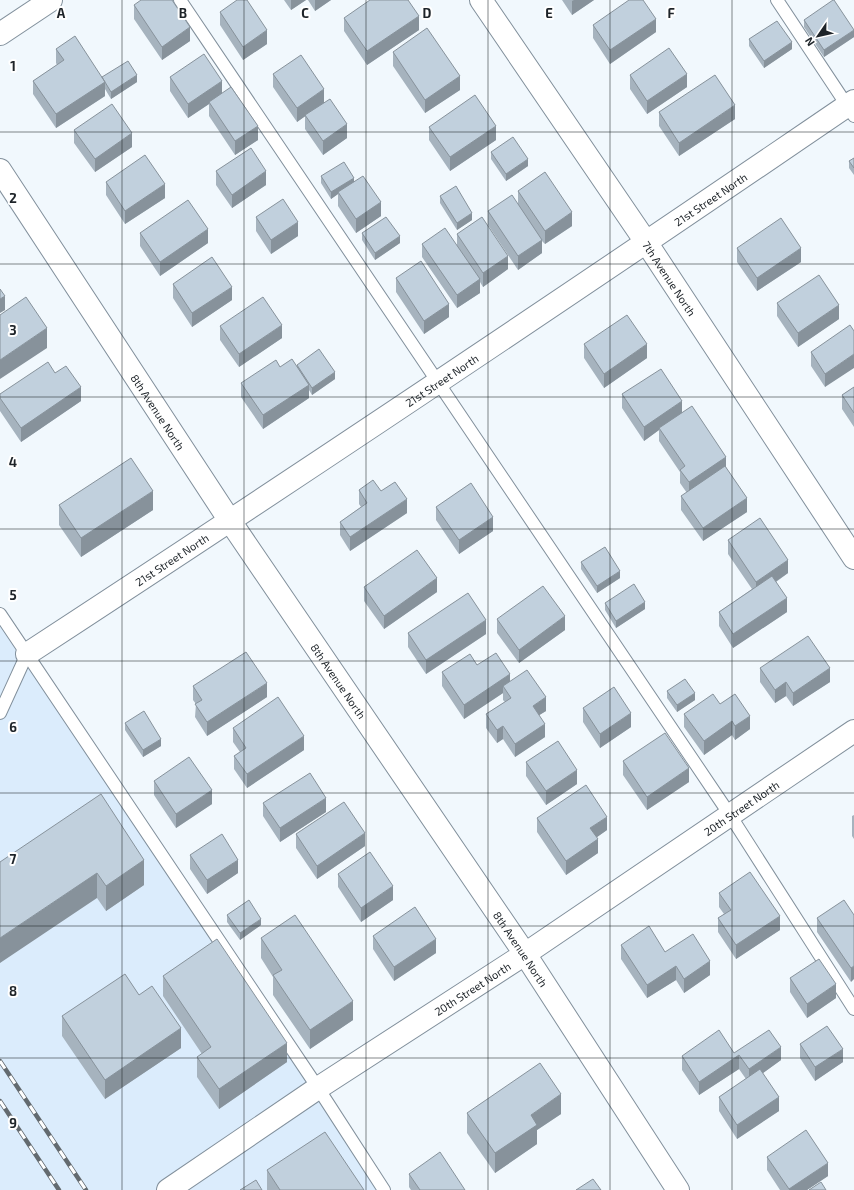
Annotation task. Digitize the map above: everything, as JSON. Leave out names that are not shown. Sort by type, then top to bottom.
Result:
[{"type":"street","points":[[0,34],[51,0]]},
{"type":"street","name":"7th Avenue North","points":[[481,0],[646,242],[854,558]]},
{"type":"street","name":"21st Street North","points":[[26,654],[230,521],[646,242],[852,107]]},
{"type":"street","name":"8th Avenue North","points":[[0,170],[230,521],[525,954],[678,1190]]},
{"type":"street","name":"20th Street North","points":[[168,1190],[318,1088],[525,954],[854,731]]},
{"type":"lane","points":[[180,0],[730,815],[854,1009]]},
{"type":"lane","points":[[777,0],[852,107]]},
{"type":"lane","points":[[0,614],[318,1088],[384,1190]]},
{"type":"lane","points":[[0,714],[26,654]]},
{"type":"shaded area","points":[[0,614],[384,1190],[0,1190]]},
{"type":"building","points":[[141,0],[172,0],[190,27],[162,47],[134,5]]},
{"type":"building","points":[[237,0],[247,0],[267,30],[243,47],[220,12]]},
{"type":"building","points":[[370,0],[408,0],[419,16],[367,51],[344,18]]},
{"type":"building","points":[[629,0],[643,0],[656,19],[610,50],[593,25]]},
{"type":"building","points":[[833,0],[854,30],[824,50],[804,20]]},
{"type":"building","points":[[777,21],[792,42],[764,61],[749,39]]},
{"type":"building","points":[[427,28],[460,76],[425,100],[393,52]]},
{"type":"building","points":[[75,36],[105,82],[56,114],[33,81],[64,60],[56,49]]},
{"type":"building","points":[[669,48],[687,74],[647,101],[630,75]]},
{"type":"building","points":[[204,54],[222,81],[188,104],[170,77]]},
{"type":"building","points":[[301,55],[324,89],[297,108],[273,74]]},
{"type":"building","points":[[128,61],[137,75],[111,92],[102,77]]},
{"type":"building","points":[[715,75],[735,105],[679,143],[659,112]]},
{"type":"building","points":[[231,87],[258,126],[235,141],[209,102]]},
{"type":"building","points":[[475,95],[496,126],[450,157],[429,127]]},
{"type":"building","points":[[330,99],[347,124],[323,141],[305,115]]},
{"type":"building","points":[[112,104],[132,133],[95,159],[74,130]]},
{"type":"building","points":[[513,137],[528,159],[506,174],[491,152]]},
{"type":"building","points":[[251,148],[266,171],[232,195],[216,171]]},
{"type":"building","points":[[145,155],[165,184],[125,211],[106,182]]},
{"type":"building","points":[[854,158],[854,168],[849,161]]},
{"type":"building","points":[[344,162],[354,178],[331,192],[321,176]]},
{"type":"building","points":[[545,172],[572,212],[545,231],[518,191]]},
{"type":"building","points":[[363,176],[381,202],[356,219],[338,192]]},
{"type":"building","points":[[456,186],[472,213],[457,223],[440,196]]},
{"type":"building","points":[[512,195],[542,240],[518,256],[488,211]]},
{"type":"building","points":[[283,199],[298,222],[271,240],[256,217]]},
{"type":"building","points":[[188,200],[208,229],[160,262],[140,233]]},
{"type":"building","points":[[386,217],[400,236],[375,253],[362,233]]},
{"type":"building","points":[[482,217],[508,256],[483,273],[457,234]]},
{"type":"building","points":[[781,218],[801,248],[757,278],[737,248]]},
{"type":"building","points":[[445,228],[480,279],[457,295],[422,244]]},
{"type":"building","points":[[212,257],[232,287],[192,313],[173,284]]},
{"type":"building","points":[[421,261],[449,304],[424,321],[396,278]]},
{"type":"building","points":[[819,275],[839,305],[798,333],[777,303]]},
{"type":"building","points":[[0,289],[5,296],[0,299]]},
{"type":"building","points":[[26,297],[47,328],[0,360],[0,315]]},
{"type":"building","points":[[263,297],[282,325],[239,354],[220,326]]},
{"type":"building","points":[[627,315],[647,344],[604,374],[584,344]]},
{"type":"building","points":[[850,325],[854,331],[854,354],[825,374],[811,352]]},
{"type":"building","points":[[319,349],[335,372],[312,388],[297,365]]},
{"type":"building","points":[[292,359],[309,385],[263,415],[241,383],[276,360],[280,367]]},
{"type":"building","points":[[48,362],[55,373],[66,366],[81,387],[21,428],[0,398],[0,394]]},
{"type":"building","points":[[661,369],[682,401],[644,427],[622,394]]},
{"type":"building","points":[[854,387],[854,413],[842,395]]},
{"type":"building","points":[[692,406],[726,457],[689,482],[680,470],[685,466],[659,428]]},
{"type":"building","points":[[131,458],[153,491],[81,538],[59,505]]},
{"type":"building","points":[[725,466],[747,498],[703,528],[681,496]]},
{"type":"building","points":[[373,480],[381,491],[395,482],[407,499],[350,537],[340,522],[367,503],[359,490]]},
{"type":"building","points":[[471,483],[493,517],[459,540],[436,507]]},
{"type":"building","points":[[760,518],[788,560],[756,582],[728,540]]},
{"type":"building","points":[[605,547],[620,571],[597,586],[581,562]]},
{"type":"building","points":[[417,550],[437,578],[384,616],[364,587]]},
{"type":"building","points":[[772,576],[787,598],[733,634],[719,612]]},
{"type":"building","points":[[634,584],[645,602],[616,621],[605,603]]},
{"type":"building","points":[[543,586],[565,616],[519,650],[497,619]]},
{"type":"building","points":[[468,593],[486,620],[426,660],[408,633]]},
{"type":"building","points":[[808,636],[830,668],[793,693],[786,682],[775,690],[760,668]]},
{"type":"building","points":[[246,652],[267,683],[207,722],[195,704],[202,700],[193,686]]},
{"type":"building","points":[[496,653],[510,674],[464,705],[442,672],[470,654],[477,665]]},
{"type":"building","points":[[527,670],[546,697],[533,706],[545,724],[515,744],[503,726],[497,730],[486,714],[511,698],[503,686]]},
{"type":"building","points":[[685,679],[695,693],[677,705],[667,691]]},
{"type":"building","points":[[614,687],[631,713],[600,734],[583,708]]},
{"type":"building","points":[[713,694],[720,704],[735,694],[750,716],[735,726],[732,721],[704,741],[684,714]]},
{"type":"building","points":[[278,697],[304,736],[247,774],[234,756],[246,748],[233,728]]},
{"type":"building","points":[[144,711],[161,739],[143,750],[125,723]]},
{"type":"building","points":[[665,733],[689,768],[647,797],[623,761]]},
{"type":"building","points":[[558,741],[577,770],[546,791],[526,762]]},
{"type":"building","points":[[189,757],[212,790],[176,814],[154,781]]},
{"type":"building","points":[[310,773],[326,798],[280,828],[263,803]]},
{"type":"building","points":[[586,785],[607,817],[590,828],[598,839],[566,861],[537,818]]},
{"type":"building","points":[[101,794],[144,860],[106,886],[97,873],[0,938],[0,862]]},
{"type":"building","points":[[344,802],[365,833],[317,866],[296,834]]},
{"type":"building","points":[[222,834],[238,860],[207,880],[190,855]]},
{"type":"building","points":[[370,852],[393,886],[361,908],[338,874]]},
{"type":"building","points":[[750,872],[780,916],[736,945],[718,918],[731,910],[719,893]]},
{"type":"building","points":[[249,900],[261,919],[240,933],[227,915]]},
{"type":"building","points":[[844,900],[854,915],[854,966],[851,968],[817,918]]},
{"type":"building","points":[[415,907],[436,939],[394,967],[373,936]]},
{"type":"building","points":[[295,915],[353,1001],[310,1030],[273,975],[282,970],[261,938]]},
{"type":"building","points":[[649,926],[665,952],[693,934],[710,961],[684,979],[676,966],[647,985],[621,945]]},
{"type":"building","points":[[217,939],[287,1043],[219,1089],[197,1057],[211,1047],[163,976]]},
{"type":"building","points":[[819,959],[836,984],[807,1004],[790,978]]},
{"type":"building","points":[[125,974],[139,995],[152,986],[181,1028],[105,1080],[62,1016]]},
{"type":"building","points":[[827,1026],[843,1049],[815,1067],[800,1044]]},
{"type":"building","points":[[719,1030],[734,1053],[769,1030],[781,1047],[749,1069],[739,1055],[699,1082],[682,1056]]},
{"type":"building","points":[[540,1063],[561,1094],[531,1115],[537,1125],[495,1153],[467,1113]]},
{"type":"building","points":[[760,1069],[779,1097],[737,1125],[719,1097]]},
{"type":"building","points":[[806,1130],[828,1163],[789,1189],[767,1157]]},
{"type":"building","points":[[325,1132],[364,1190],[280,1190],[267,1170]]},
{"type":"building","points":[[440,1152],[465,1190],[420,1190],[409,1174]]},
{"type":"building","points":[[593,1179],[601,1190],[576,1190]]},
{"type":"building","points":[[256,1180],[262,1190],[240,1190]]},
{"type":"building","points":[[821,1182],[826,1190],[809,1190]]},
{"type":"railway","points":[[0,1061],[86,1190]]},
{"type":"railway","points":[[0,1101],[59,1190]]}]
